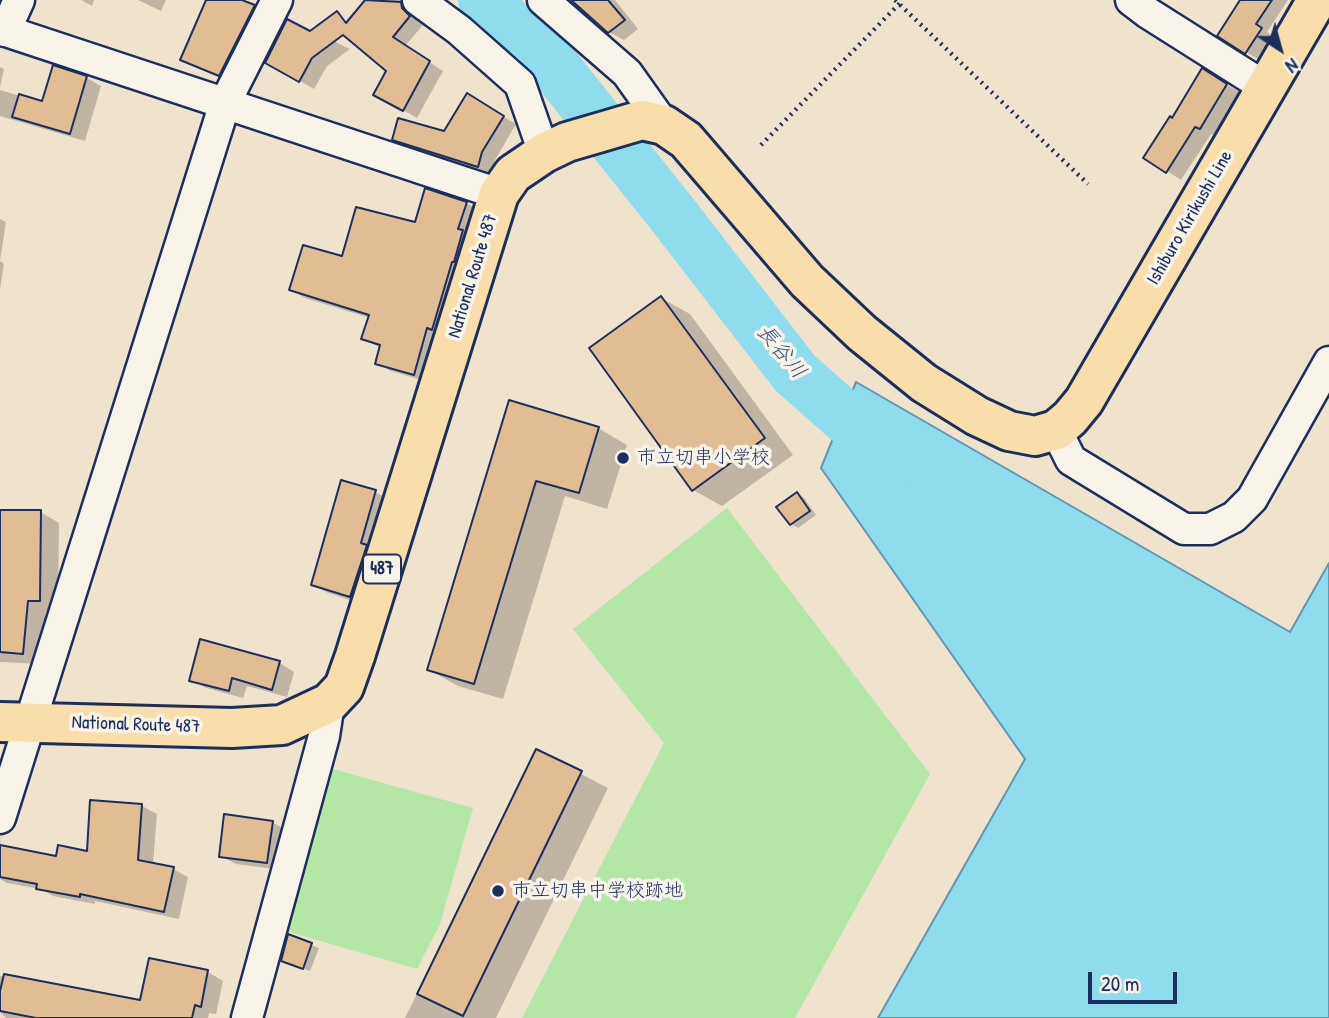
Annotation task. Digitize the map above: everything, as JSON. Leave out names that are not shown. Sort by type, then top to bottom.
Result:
[{"type":"main road","name":"Ishiburo Kirikushi Line","points":[[1056,430],[1084,401],[1317,0]]},
{"type":"main road","name":"National Route 487","points":[[15,722],[232,728],[282,725],[329,703],[344,687],[355,656],[499,194],[513,174],[556,148],[653,123]]},
{"type":"main road","points":[[653,123],[687,140],[807,281],[862,333],[924,383],[1009,431],[1035,436],[1056,430]]},
{"type":"street","points":[[19,0],[3,30],[499,194]]},
{"type":"street","points":[[0,818],[15,722],[225,103],[277,0]]},
{"type":"street","points":[[418,0],[459,30],[520,84],[556,148]]},
{"type":"street","points":[[1131,0],[1265,87]]},
{"type":"street","points":[[546,1],[627,73],[653,123]]},
{"type":"street","points":[[1056,430],[1072,460],[1184,529],[1210,529],[1234,517],[1252,499],[1329,362]]},
{"type":"street","points":[[247,1018],[324,736],[329,703]]},
{"type":"path","points":[[761,145],[899,1],[1088,184]]},
{"type":"green space","points":[[727,508],[930,774],[795,1018],[522,1018],[664,743],[573,629]]},
{"type":"green space","points":[[326,767],[473,808],[440,924],[417,969],[279,929]]},
{"type":"water","points":[[856,382],[1290,632],[1329,563],[1329,1018],[878,1018],[1025,759],[821,468]]},
{"type":"building","points":[[206,0],[242,0],[255,5],[219,76],[180,60]]},
{"type":"building","points":[[365,0],[401,2],[402,8],[410,16],[393,37],[430,61],[403,111],[373,95],[386,71],[343,35],[312,58],[299,82],[265,63],[287,19],[310,31],[337,11],[346,23]]},
{"type":"building","points":[[571,0],[608,0],[625,20],[608,33]]},
{"type":"building","points":[[1240,0],[1272,0],[1256,24],[1262,28],[1245,54],[1217,36]]},
{"type":"building","points":[[53,65],[87,76],[70,134],[12,117],[19,94],[42,101]]},
{"type":"building","points":[[1202,68],[1227,84],[1200,129],[1195,127],[1166,173],[1143,158],[1170,116],[1172,118]]},
{"type":"building","points":[[467,93],[504,116],[482,152],[478,167],[392,140],[398,118],[444,131]]},
{"type":"building","points":[[425,188],[467,202],[458,229],[463,230],[454,262],[432,330],[427,328],[414,375],[375,364],[380,345],[361,339],[369,315],[289,290],[303,245],[342,256],[356,207],[415,222]]},
{"type":"building","points":[[661,296],[765,438],[692,491],[589,348]]},
{"type":"building","points":[[509,400],[599,427],[579,493],[536,481],[474,684],[427,670]]},
{"type":"building","points":[[341,480],[376,490],[361,543],[367,545],[350,597],[311,585]]},
{"type":"building","points":[[797,492],[810,511],[790,525],[776,507]]},
{"type":"building","points":[[0,510],[41,510],[40,601],[28,601],[23,654],[0,652]]},
{"type":"building","points":[[200,639],[280,661],[272,690],[232,678],[229,691],[189,681]]},
{"type":"building","points":[[536,749],[582,771],[463,1016],[417,994]]},
{"type":"building","points":[[90,800],[142,804],[138,860],[174,867],[164,912],[80,894],[80,897],[36,889],[37,884],[0,877],[0,845],[56,856],[58,845],[87,851]]},
{"type":"building","points":[[224,814],[273,821],[267,863],[219,857]]},
{"type":"building","points":[[288,934],[312,943],[303,969],[281,961]]},
{"type":"building","points":[[149,958],[208,970],[201,1007],[195,1005],[192,1018],[36,1018],[0,1011],[0,991],[4,974],[140,1000]]},
{"type":"waterway","name":"長谷川","points":[[484,0],[557,70],[795,373],[898,464]]},
{"type":"place","name":"市立切串小学校","points":[[623,458]]},
{"type":"place","name":"市立切串中学校跡地","points":[[498,891]]}]
